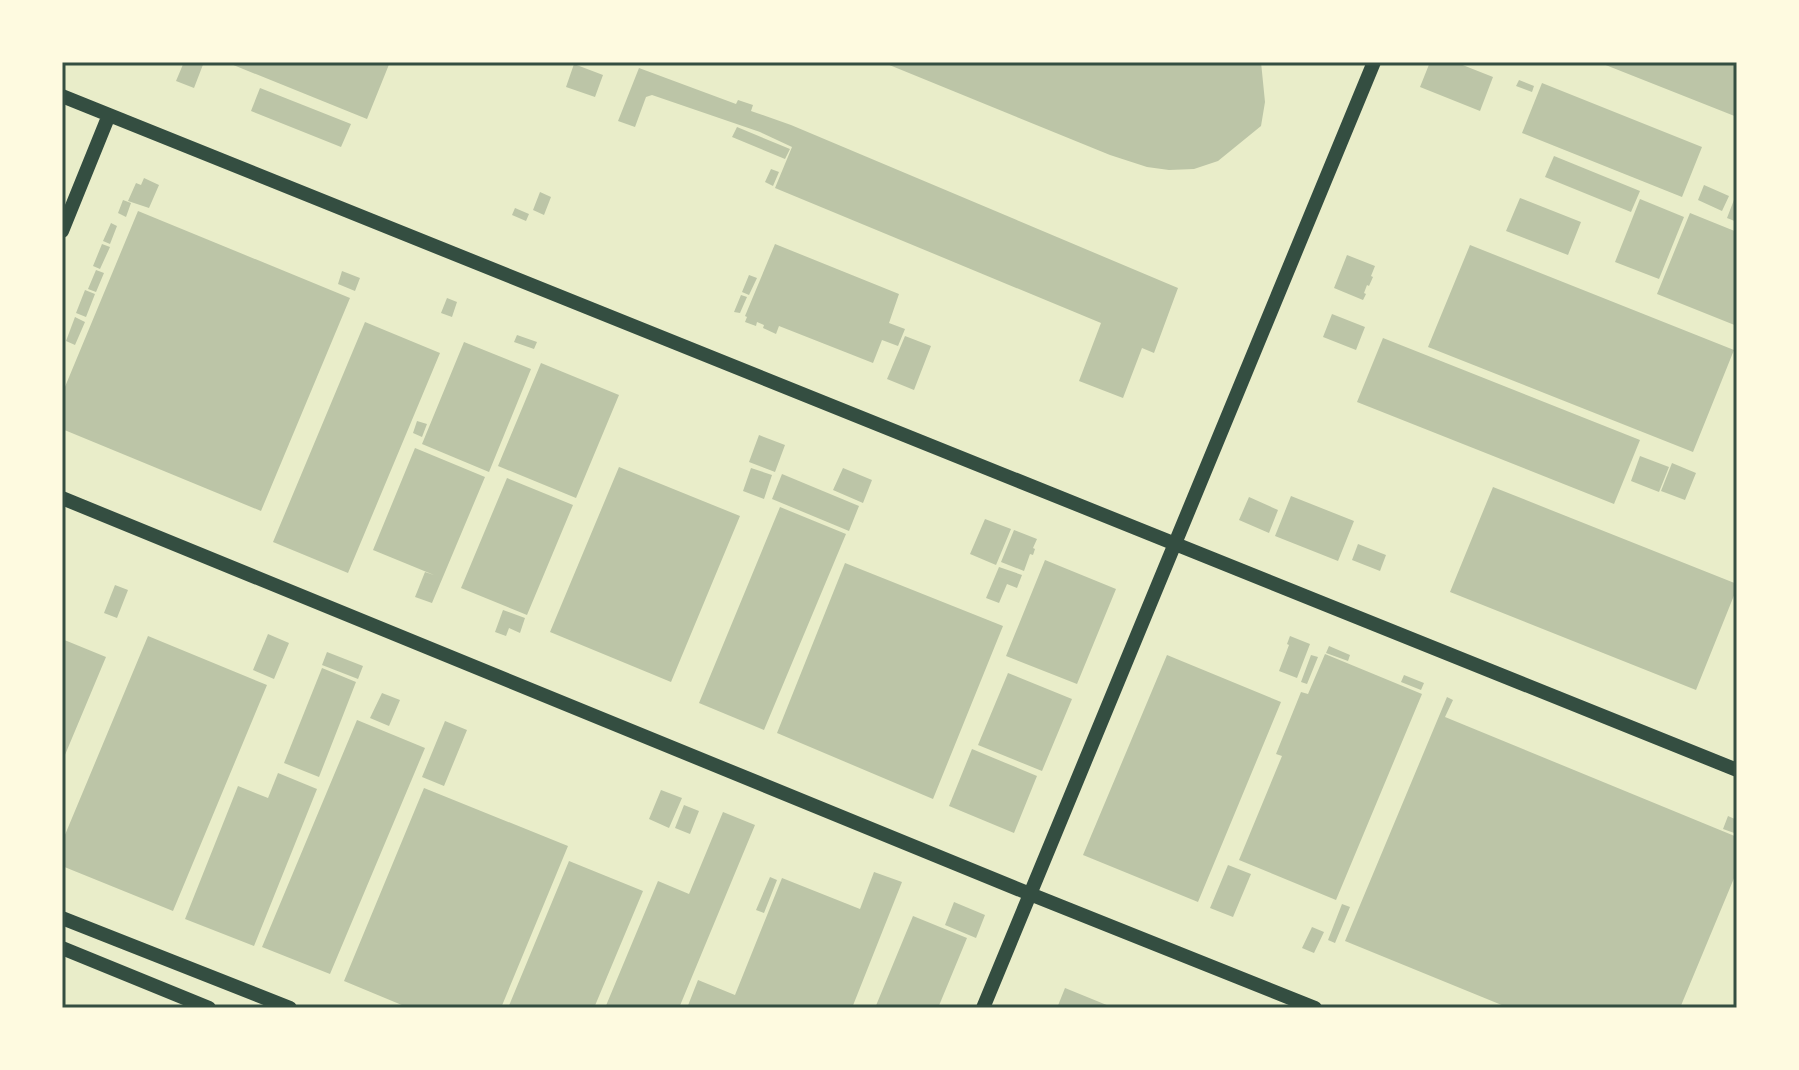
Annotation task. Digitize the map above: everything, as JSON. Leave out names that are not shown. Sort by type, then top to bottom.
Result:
[{"type":"street","points":[[983,1008],[1374,62]]},
{"type":"street","points":[[62,96],[1737,770]]},
{"type":"street","points":[[62,231],[109,115]]},
{"type":"street","points":[[62,498],[1315,1008]]},
{"type":"street","points":[[62,918],[290,1008]]},
{"type":"street","points":[[62,948],[209,1008]]},
{"type":"building","points":[[184,62],[204,62],[194,88],[176,81]]},
{"type":"building","points":[[226,62],[390,62],[367,119]]},
{"type":"building","points":[[882,62],[1261,62],[1265,102],[1261,126],[1218,161],[1194,169],[1169,170],[1147,167],[1110,155]]},
{"type":"building","points":[[1430,62],[1455,62],[1493,77],[1480,111],[1420,87]]},
{"type":"building","points":[[1598,62],[1737,62],[1737,117]]},
{"type":"building","points":[[574,64],[603,75],[595,97],[566,87]]},
{"type":"building","points":[[639,68],[736,104],[738,100],[753,105],[751,111],[1178,288],[1154,353],[1142,348],[1123,398],[1079,381],[1101,323],[775,188],[792,147],[760,132],[652,95],[646,97],[635,127],[618,121]]},
{"type":"building","points":[[1519,80],[1534,86],[1532,92],[1516,86]]},
{"type":"building","points":[[1542,83],[1702,147],[1682,197],[1522,133]]},
{"type":"building","points":[[260,88],[351,124],[341,147],[251,111]]},
{"type":"building","points":[[737,127],[790,149],[785,159],[732,137]]},
{"type":"building","points":[[1554,156],[1640,191],[1631,212],[1545,177]]},
{"type":"building","points":[[771,169],[779,172],[773,186],[765,182]]},
{"type":"building","points":[[144,178],[159,185],[149,208],[128,201],[136,183],[141,185]]},
{"type":"building","points":[[1704,185],[1729,196],[1722,211],[1698,200]]},
{"type":"building","points":[[540,192],[551,197],[544,215],[533,210]]},
{"type":"building","points":[[1737,192],[1737,222],[1727,218]]},
{"type":"building","points":[[1520,198],[1581,222],[1568,255],[1506,231]]},
{"type":"building","points":[[1640,199],[1684,217],[1659,279],[1615,262]]},
{"type":"building","points":[[123,200],[131,203],[126,217],[118,213]]},
{"type":"building","points":[[515,208],[529,214],[526,221],[512,215]]},
{"type":"building","points":[[138,211],[350,298],[261,511],[62,429],[62,394]]},
{"type":"building","points":[[1690,213],[1737,232],[1737,326],[1657,294]]},
{"type":"building","points":[[111,223],[117,226],[110,244],[103,241]]},
{"type":"building","points":[[102,244],[110,247],[100,269],[93,266]]},
{"type":"building","points":[[775,244],[899,294],[889,323],[905,329],[898,346],[882,340],[873,363],[779,326],[776,334],[757,322],[756,326],[745,322]]},
{"type":"building","points":[[1470,245],[1734,350],[1693,452],[1428,347]]},
{"type":"building","points":[[1347,255],[1375,266],[1363,300],[1334,288]]},
{"type":"building","points":[[96,270],[104,273],[96,292],[88,289]]},
{"type":"building","points":[[342,271],[360,278],[355,291],[338,284]]},
{"type":"building","points":[[749,275],[757,278],[749,295],[742,292]]},
{"type":"building","points":[[85,290],[95,294],[86,317],[76,313]]},
{"type":"building","points":[[741,295],[747,297],[740,313],[734,312]]},
{"type":"building","points":[[447,298],[457,302],[452,317],[441,313]]},
{"type":"building","points":[[1332,314],[1365,327],[1356,350],[1323,337]]},
{"type":"building","points":[[75,317],[85,322],[75,345],[66,341]]},
{"type":"building","points":[[365,322],[440,353],[348,573],[273,542]]},
{"type":"building","points":[[517,335],[537,342],[534,349],[514,342]]},
{"type":"building","points":[[905,336],[931,346],[914,390],[887,379]]},
{"type":"building","points":[[1383,338],[1640,440],[1614,504],[1357,402]]},
{"type":"building","points":[[464,342],[531,369],[489,472],[422,444]]},
{"type":"building","points":[[541,363],[619,395],[576,498],[498,466]]},
{"type":"building","points":[[417,421],[427,424],[422,437],[413,433]]},
{"type":"building","points":[[759,435],[785,445],[775,472],[749,462]]},
{"type":"building","points":[[415,448],[485,477],[432,603],[415,597],[425,572],[434,575],[373,550]]},
{"type":"building","points":[[1640,456],[1669,467],[1659,492],[1631,481]]},
{"type":"building","points":[[1672,463],[1696,473],[1685,500],[1661,491]]},
{"type":"building","points":[[619,467],[740,516],[671,682],[550,632]]},
{"type":"building","points":[[751,468],[772,475],[764,499],[743,491]]},
{"type":"building","points":[[843,468],[872,480],[863,503],[833,490]]},
{"type":"building","points":[[782,474],[859,506],[849,531],[772,499]]},
{"type":"building","points":[[507,478],[573,505],[527,615],[461,588]]},
{"type":"building","points":[[1493,487],[1737,584],[1696,690],[1450,592]]},
{"type":"building","points":[[1291,496],[1354,521],[1338,561],[1275,536]]},
{"type":"building","points":[[1249,497],[1278,510],[1269,533],[1239,520]]},
{"type":"building","points":[[780,507],[846,534],[764,730],[699,703]]},
{"type":"building","points":[[985,519],[1011,529],[996,565],[970,554]]},
{"type":"building","points":[[1014,530],[1037,539],[1024,571],[1001,562]]},
{"type":"building","points":[[1358,544],[1386,555],[1380,571],[1352,560]]},
{"type":"building","points":[[1045,560],[1116,589],[1077,684],[1006,656]]},
{"type":"building","points":[[845,563],[1003,626],[933,799],[777,733]]},
{"type":"building","points":[[999,567],[1022,575],[1017,588],[1007,584],[999,603],[986,598]]},
{"type":"building","points":[[115,585],[128,590],[117,618],[104,613]]},
{"type":"building","points":[[503,610],[525,618],[520,633],[509,628],[506,636],[495,632]]},
{"type":"building","points":[[268,634],[289,643],[274,679],[253,670]]},
{"type":"building","points":[[148,636],[267,685],[173,911],[62,866],[62,842]]},
{"type":"building","points":[[1290,636],[1310,644],[1297,678],[1279,671]]},
{"type":"building","points":[[62,639],[106,657],[62,762]]},
{"type":"building","points":[[1329,646],[1350,655],[1348,661],[1326,653]]},
{"type":"building","points":[[327,652],[363,666],[358,679],[322,665]]},
{"type":"building","points":[[1325,654],[1422,694],[1336,900],[1239,860],[1282,756],[1276,754],[1301,692],[1308,694]]},
{"type":"building","points":[[1167,655],[1281,702],[1198,902],[1083,855]]},
{"type":"building","points":[[1311,655],[1318,657],[1307,684],[1301,682]]},
{"type":"building","points":[[322,668],[356,682],[319,777],[284,763]]},
{"type":"building","points":[[1008,673],[1072,699],[1042,771],[978,745]]},
{"type":"building","points":[[1404,675],[1424,683],[1421,690],[1401,682]]},
{"type":"building","points":[[382,693],[400,700],[389,726],[370,718]]},
{"type":"building","points":[[1447,697],[1453,700],[1445,717],[1737,837],[1737,871],[1680,1008],[1509,1008],[1345,941]]},
{"type":"building","points":[[357,720],[425,748],[330,974],[262,947]]},
{"type":"building","points":[[445,721],[467,730],[444,786],[422,777]]},
{"type":"building","points":[[972,749],[1037,776],[1014,833],[949,806]]},
{"type":"building","points":[[278,773],[317,789],[254,946],[185,919],[238,786],[268,798]]},
{"type":"building","points":[[424,788],[568,846],[501,1008],[409,1008],[344,981]]},
{"type":"building","points":[[661,790],[682,798],[669,828],[649,819]]},
{"type":"building","points":[[684,805],[699,811],[690,834],[675,828]]},
{"type":"building","points":[[723,812],[755,825],[679,1008],[605,1008],[658,881],[689,894]]},
{"type":"building","points":[[1728,816],[1737,820],[1737,834],[1723,829]]},
{"type":"building","points":[[569,861],[643,891],[594,1008],[508,1008]]},
{"type":"building","points":[[1228,865],[1251,874],[1233,917],[1210,908]]},
{"type":"building","points":[[874,872],[902,882],[852,1008],[687,1008],[698,980],[735,995],[782,878],[860,909]]},
{"type":"building","points":[[770,877],[777,880],[764,913],[756,910]]},
{"type":"building","points":[[954,902],[985,915],[976,938],[945,925]]},
{"type":"building","points":[[1342,904],[1350,907],[1335,943],[1328,940]]},
{"type":"building","points":[[913,916],[967,938],[938,1008],[875,1008]]},
{"type":"building","points":[[1312,927],[1324,932],[1314,953],[1302,948]]},
{"type":"building","points":[[1065,988],[1114,1008],[1057,1008]]}]
